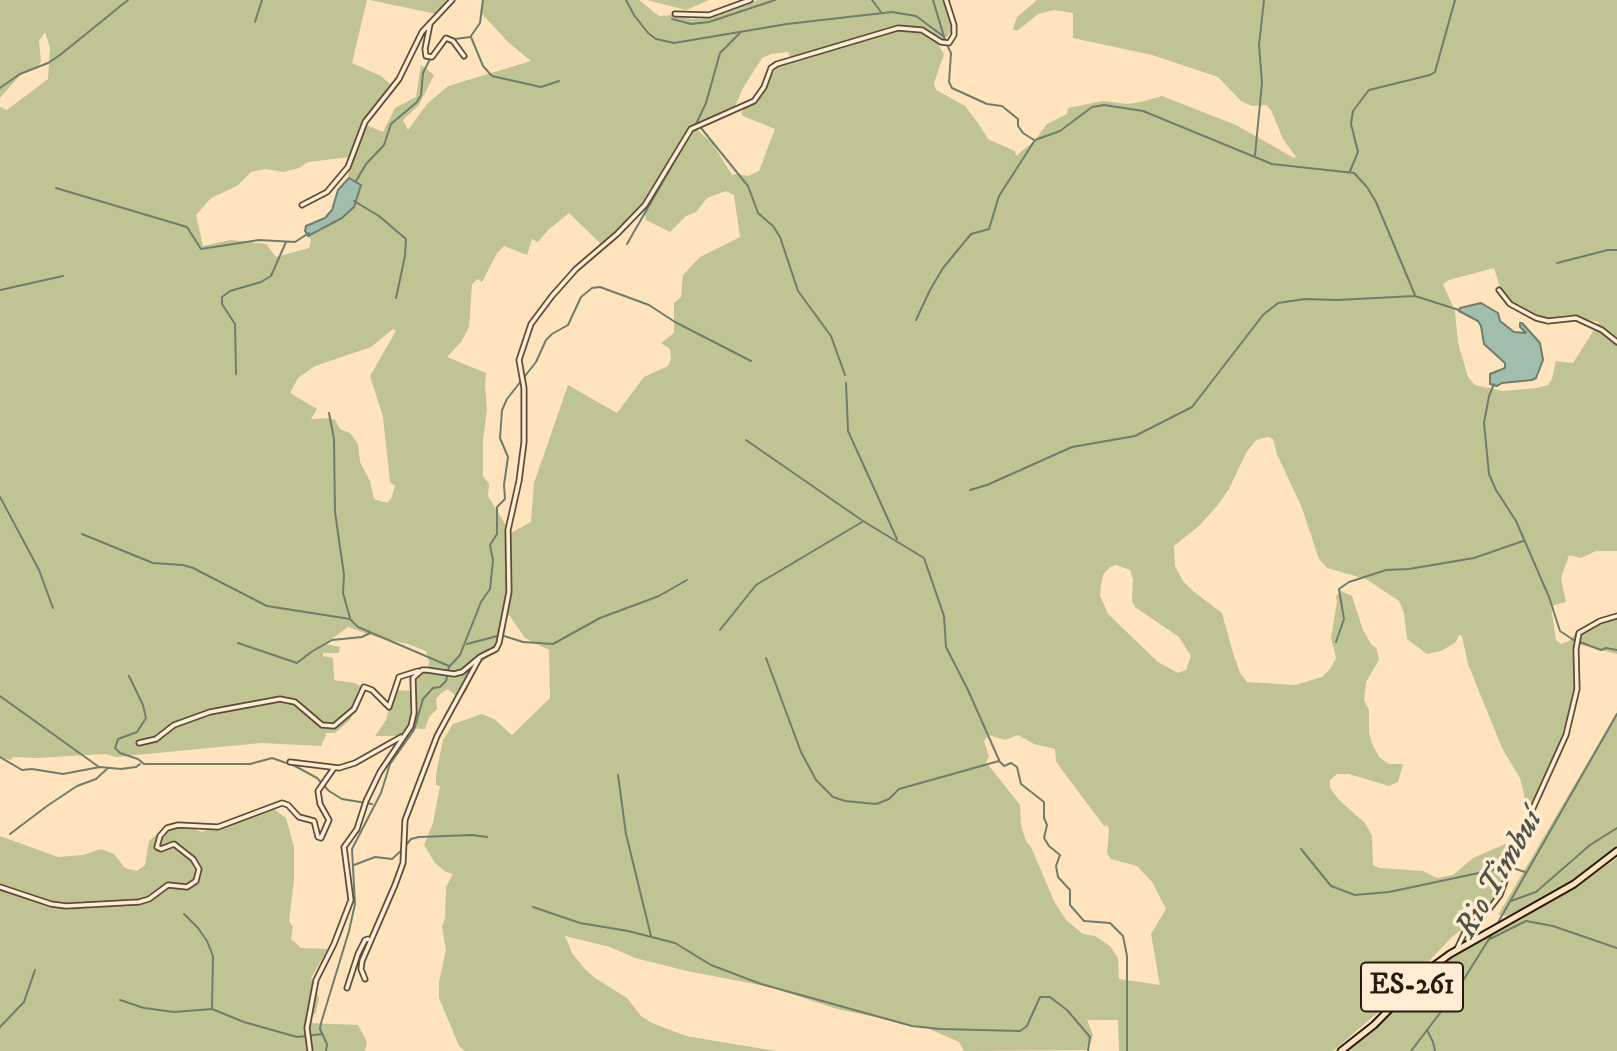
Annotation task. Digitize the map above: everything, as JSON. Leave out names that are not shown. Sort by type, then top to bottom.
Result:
[{"type":"main road","name":"ES-261","points":[[1341,1051],[1374,1025],[1429,970],[1489,931],[1574,884],[1617,851]]},
{"type":"street","points":[[302,205],[327,192],[348,167],[365,122],[399,79],[417,40],[452,0]]},
{"type":"street","points":[[675,14],[709,15],[750,0]]},
{"type":"street","points":[[139,743],[153,740],[174,725],[210,712],[280,699],[295,702],[322,725],[331,726],[340,722],[354,709],[364,687],[372,690],[390,707],[400,676],[422,670],[457,674],[493,651],[498,645],[507,608],[508,530],[524,442],[524,387],[519,360],[524,339],[539,311],[576,269],[617,234],[645,205],[689,131],[754,101],[761,93],[774,65],[898,28],[922,30],[941,42],[949,43],[954,36],[954,25],[946,0]]},
{"type":"street","points":[[430,22],[424,53],[426,56],[432,57],[446,38],[453,41],[464,56]]},
{"type":"street","points":[[1499,290],[1510,303],[1536,318],[1548,321],[1576,318],[1602,330],[1617,342]]},
{"type":"street","points":[[1457,950],[1465,932],[1500,895],[1528,818],[1566,734],[1577,689],[1576,649],[1579,633],[1600,621],[1617,616]]},
{"type":"street","points":[[365,979],[361,969],[362,961],[403,863],[405,820],[440,729],[460,698],[480,657]]},
{"type":"street","points":[[310,1051],[307,1033],[315,981],[334,944],[351,900],[344,847],[357,829],[375,781],[411,726],[413,678],[422,670]]},
{"type":"street","points":[[290,762],[334,768],[355,763],[403,736]]},
{"type":"street","points":[[0,887],[51,904],[66,906],[139,902],[149,899],[169,885],[187,887],[198,878],[199,869],[193,859],[174,844],[161,849],[157,847],[160,836],[167,828],[178,825],[225,825],[282,803],[288,805],[299,817],[314,821],[318,837],[321,838],[329,820],[320,804],[318,792],[334,768]]},
{"type":"street","points":[[347,988],[358,954],[365,940],[370,938]]},
{"type":"green space","points":[[0,0],[367,0],[352,63],[381,76],[391,85],[361,123],[383,132],[395,108],[416,97],[421,65],[434,75],[419,105],[403,120],[408,130],[427,104],[448,86],[531,61],[509,43],[480,12],[482,0],[639,0],[659,16],[674,15],[691,19],[706,18],[758,0],[945,0],[956,19],[956,26],[939,46],[944,54],[934,83],[936,90],[965,106],[988,139],[1015,151],[1016,156],[1035,140],[1047,124],[1067,114],[1068,108],[1103,101],[1127,104],[1162,96],[1236,125],[1294,158],[1296,157],[1283,139],[1271,110],[1266,105],[1252,106],[1241,101],[1218,77],[1152,55],[1073,38],[1073,13],[1054,10],[1038,14],[1017,31],[1013,29],[1017,17],[1037,0],[1617,0],[1617,551],[1596,551],[1581,558],[1569,555],[1561,578],[1566,602],[1551,606],[1556,640],[1561,644],[1569,641],[1576,633],[1617,617],[1617,654],[1577,644],[1576,685],[1567,721],[1528,812],[1520,778],[1502,748],[1468,664],[1462,636],[1459,635],[1455,643],[1441,651],[1427,654],[1407,639],[1404,613],[1399,601],[1366,579],[1327,568],[1319,559],[1302,508],[1277,454],[1273,439],[1268,437],[1256,440],[1217,506],[1199,526],[1174,546],[1175,566],[1183,581],[1222,613],[1240,673],[1247,682],[1295,685],[1322,677],[1336,658],[1331,638],[1336,596],[1341,591],[1352,596],[1363,630],[1377,649],[1379,660],[1366,682],[1364,700],[1369,710],[1369,733],[1380,758],[1389,764],[1403,764],[1398,782],[1389,786],[1349,774],[1337,774],[1330,780],[1330,788],[1339,800],[1365,823],[1372,836],[1373,865],[1380,868],[1423,871],[1437,878],[1453,875],[1473,858],[1517,839],[1492,905],[1476,913],[1476,918],[1452,937],[1389,1003],[1333,1051],[1119,1051],[1118,1020],[1087,1020],[1093,1035],[1088,1050],[964,1051],[959,1042],[927,1028],[837,1009],[770,987],[635,958],[610,947],[565,936],[572,953],[584,968],[627,998],[641,1016],[652,1023],[686,1036],[776,1051],[465,1051],[459,1046],[439,998],[439,982],[446,950],[442,927],[446,887],[453,874],[435,863],[424,845],[433,823],[440,786],[436,785],[436,774],[443,740],[453,724],[482,714],[494,719],[512,735],[550,698],[549,650],[525,638],[509,615],[497,650],[478,665],[466,692],[458,698],[448,689],[441,693],[436,699],[437,709],[429,717],[425,729],[408,728],[399,736],[375,736],[386,720],[394,690],[410,691],[412,678],[428,667],[426,651],[348,627],[325,644],[340,647],[339,653],[323,653],[323,656],[333,658],[334,680],[355,683],[361,687],[357,693],[357,706],[350,720],[335,733],[325,733],[321,746],[261,743],[116,757],[105,754],[13,757],[11,760],[0,758],[0,107],[7,110],[48,79],[50,48],[45,32],[39,41],[41,61],[38,68],[21,74],[0,98]],"holes":[[[788,52],[792,61],[779,65],[757,97],[741,112],[743,116],[775,129],[759,171],[748,176],[732,175],[712,143],[693,126],[733,111],[743,88],[762,58]],[[350,157],[347,163],[349,178],[357,182],[360,189],[354,207],[322,230],[308,236],[311,240],[309,248],[276,257],[266,244],[230,240],[203,246],[196,215],[211,198],[237,186],[251,172],[266,169],[283,172],[299,168],[308,162]],[[726,191],[734,195],[740,237],[700,257],[683,275],[681,297],[674,303],[674,333],[661,343],[670,349],[671,359],[668,366],[644,377],[617,413],[568,385],[534,483],[531,522],[507,535],[507,527],[488,496],[489,484],[483,476],[486,373],[447,357],[461,342],[469,327],[472,284],[478,279],[482,282],[497,253],[504,246],[527,255],[532,239],[538,242],[569,213],[602,245],[644,207],[646,220],[670,232],[686,216],[696,212],[707,198]],[[1494,268],[1502,293],[1508,301],[1536,316],[1548,318],[1566,315],[1599,322],[1573,363],[1556,361],[1548,385],[1502,391],[1475,385],[1468,377],[1458,343],[1455,311],[1443,284]],[[393,329],[396,331],[370,376],[383,417],[390,482],[395,486],[387,503],[374,499],[370,481],[360,462],[358,444],[350,433],[340,429],[335,420],[330,418],[311,419],[317,409],[290,393],[298,378],[315,366],[371,347]],[[1116,565],[1130,570],[1133,579],[1132,601],[1135,607],[1179,637],[1191,656],[1186,670],[1178,673],[1158,662],[1108,614],[1100,595],[1103,575]],[[989,735],[1005,740],[1018,735],[1034,744],[1055,749],[1056,761],[1062,770],[1104,826],[1107,825],[1107,853],[1111,859],[1137,866],[1152,882],[1166,909],[1151,934],[1160,985],[1119,979],[1118,958],[1110,946],[1095,936],[1083,934],[1066,920],[1054,901],[1026,841],[1021,826],[1020,805],[986,762],[989,757],[984,741]]]},
{"type":"green space","points":[[370,0],[447,0],[436,14]]},
{"type":"green space","points":[[647,0],[709,0],[686,10]]},
{"type":"green space","points":[[1617,712],[1617,846],[1571,882],[1508,916],[1498,915]]},
{"type":"green space","points":[[274,805],[274,809],[286,818],[294,847],[294,880],[289,921],[293,927],[291,939],[301,948],[328,949],[311,978],[319,998],[316,1012],[307,1023],[358,1025],[367,1042],[365,1051],[0,1051],[0,836],[58,857],[83,855],[101,849],[114,854],[125,868],[137,871],[145,865],[149,841],[164,828],[176,823],[202,832]]},
{"type":"green space","points":[[1617,858],[1617,1051],[1345,1051],[1441,963],[1490,933],[1578,886]]},
{"type":"shaded area","points":[[349,178],[361,185],[354,207],[342,218],[308,236],[306,226],[325,218],[332,210],[338,190]]},
{"type":"shaded area","points":[[1481,303],[1498,313],[1500,321],[1514,332],[1526,333],[1520,327],[1522,323],[1540,343],[1543,360],[1536,378],[1497,386],[1490,384],[1490,374],[1505,368],[1505,363],[1484,344],[1478,321],[1459,311],[1460,308]]},
{"type":"waterway","points":[[0,88],[20,74],[60,55],[128,0]]},
{"type":"waterway","points":[[255,22],[262,0]]},
{"type":"waterway","points":[[471,36],[480,23],[483,0]]},
{"type":"waterway","points":[[626,0],[648,33],[656,39],[674,43],[787,24],[892,12],[916,16],[943,36]]},
{"type":"waterway","points":[[672,19],[691,24],[709,22],[775,0]]},
{"type":"waterway","points":[[872,0],[881,12]]},
{"type":"waterway","points":[[933,0],[945,40]]},
{"type":"waterway","points":[[1255,155],[1262,83],[1259,45],[1264,0]]},
{"type":"waterway","points":[[1350,171],[1358,152],[1351,124],[1353,111],[1369,90],[1435,72],[1455,0]]},
{"type":"waterway","points":[[695,126],[706,103],[720,53],[740,33]]},
{"type":"waterway","points":[[455,39],[470,37]]},
{"type":"waterway","points":[[471,37],[483,66],[492,76],[541,87],[559,81]]},
{"type":"waterway","points":[[437,53],[446,41]]},
{"type":"waterway","points":[[948,47],[951,53],[949,82],[952,88],[987,104],[1002,106],[1018,119],[1018,126],[1023,133],[1034,140]]},
{"type":"waterway","points":[[356,181],[366,164],[384,145],[391,124],[417,102],[421,95],[423,73],[430,59]]},
{"type":"waterway","points":[[916,320],[943,268],[971,234],[989,229],[999,196],[1035,140],[1060,131],[1092,107],[1104,105],[1143,111],[1272,164],[1354,173],[1376,202],[1415,295]]},
{"type":"waterway","points":[[697,123],[748,186],[758,213],[773,226],[780,237],[798,291],[831,336],[845,375]]},
{"type":"waterway","points":[[627,244],[692,131]]},
{"type":"waterway","points":[[56,188],[187,227],[201,249],[259,240],[295,242],[309,233]]},
{"type":"waterway","points":[[354,201],[379,216],[406,239],[396,298]]},
{"type":"waterway","points":[[236,374],[235,324],[222,304],[222,297],[230,291],[261,282],[271,276],[286,242]]},
{"type":"waterway","points":[[1557,263],[1617,250]]},
{"type":"waterway","points":[[0,290],[63,276]]},
{"type":"waterway","points":[[326,1051],[327,1044],[320,1029],[321,1023],[355,904],[352,849],[381,793],[390,764],[414,730],[423,699],[433,688],[440,687],[446,681],[449,667],[460,655],[481,602],[490,589],[493,560],[490,545],[497,534],[497,507],[505,499],[508,457],[500,438],[502,410],[507,399],[536,362],[546,340],[568,325],[581,297],[592,288],[600,287],[649,305],[675,322],[751,361]]},
{"type":"waterway","points":[[970,490],[1072,447],[1135,436],[1192,407],[1263,315],[1278,303],[1305,299],[1415,296],[1459,310]]},
{"type":"waterway","points":[[846,383],[848,431],[897,539]]},
{"type":"waterway","points":[[1494,384],[1484,423],[1489,474],[1516,521],[1549,597],[1560,631],[1575,641]]},
{"type":"waterway","points":[[329,413],[334,439],[335,512],[344,575],[343,593],[350,618]]},
{"type":"waterway","points":[[746,440],[863,521],[924,558],[944,616],[946,647],[999,760]]},
{"type":"waterway","points":[[0,497],[39,570],[53,608]]},
{"type":"waterway","points":[[720,630],[756,585],[862,522]]},
{"type":"waterway","points":[[82,534],[153,563],[193,568],[267,606],[350,619],[358,627],[449,666]]},
{"type":"waterway","points":[[1336,642],[1344,619],[1339,589],[1349,582],[1386,570],[1409,569],[1474,558],[1523,541]]},
{"type":"waterway","points":[[467,644],[501,635],[523,642],[553,644],[600,618],[659,596],[687,580]]},
{"type":"waterway","points":[[238,643],[297,663],[332,640],[362,637],[370,633]]},
{"type":"waterway","points":[[1580,642],[1601,650],[1617,650]]},
{"type":"waterway","points":[[766,658],[801,752],[816,780],[833,797],[876,804],[889,799],[899,789],[999,761],[1004,766],[1011,763],[1017,767],[1021,784],[1044,802],[1047,825],[1044,838],[1060,855],[1056,866],[1058,877],[1070,890],[1070,905],[1084,921],[1110,923],[1123,936],[1127,956],[1127,1051]]},
{"type":"waterway","points":[[129,676],[146,718],[137,732],[118,739],[115,748],[120,753],[144,764],[250,764],[272,758],[317,778],[329,791],[342,799],[372,804]]},
{"type":"waterway","points":[[0,696],[99,767]]},
{"type":"waterway","name":"Rio Timbuí","points":[[1496,926],[1617,714]]},
{"type":"waterway","points":[[0,757],[22,770],[63,774],[100,767],[121,769],[140,764]]},
{"type":"waterway","points":[[10,834],[47,806],[77,786],[96,779],[108,768]]},
{"type":"waterway","points":[[618,775],[626,834],[651,936]]},
{"type":"waterway","points":[[1511,901],[1536,892],[1590,845],[1617,828]]},
{"type":"waterway","points":[[406,845],[411,839],[419,837],[487,837]]},
{"type":"waterway","points":[[354,865],[375,857],[392,859],[403,849]]},
{"type":"waterway","points":[[1301,849],[1331,886],[1355,895],[1389,892],[1507,867]]},
{"type":"waterway","points":[[1513,868],[1525,872]]},
{"type":"waterway","points":[[533,907],[580,923],[675,943],[711,965],[761,984],[912,1026],[1020,1031],[1027,1026],[1040,997],[1050,997],[1067,1010],[1090,1037],[1088,1051]]},
{"type":"waterway","points":[[184,914],[207,941],[213,956],[212,1008]]},
{"type":"waterway","points":[[1490,939],[1526,921],[1553,926],[1617,948]]},
{"type":"waterway","name":"Rio Timbuí","points":[[1411,1051],[1456,992],[1492,934]]},
{"type":"waterway","points":[[0,1027],[24,1002],[35,970]]},
{"type":"waterway","points":[[120,1000],[144,1008],[174,1012],[212,1009],[244,1022],[297,1037],[322,1034]]},
{"type":"waterway","points":[[1427,1030],[1435,1051]]}]
